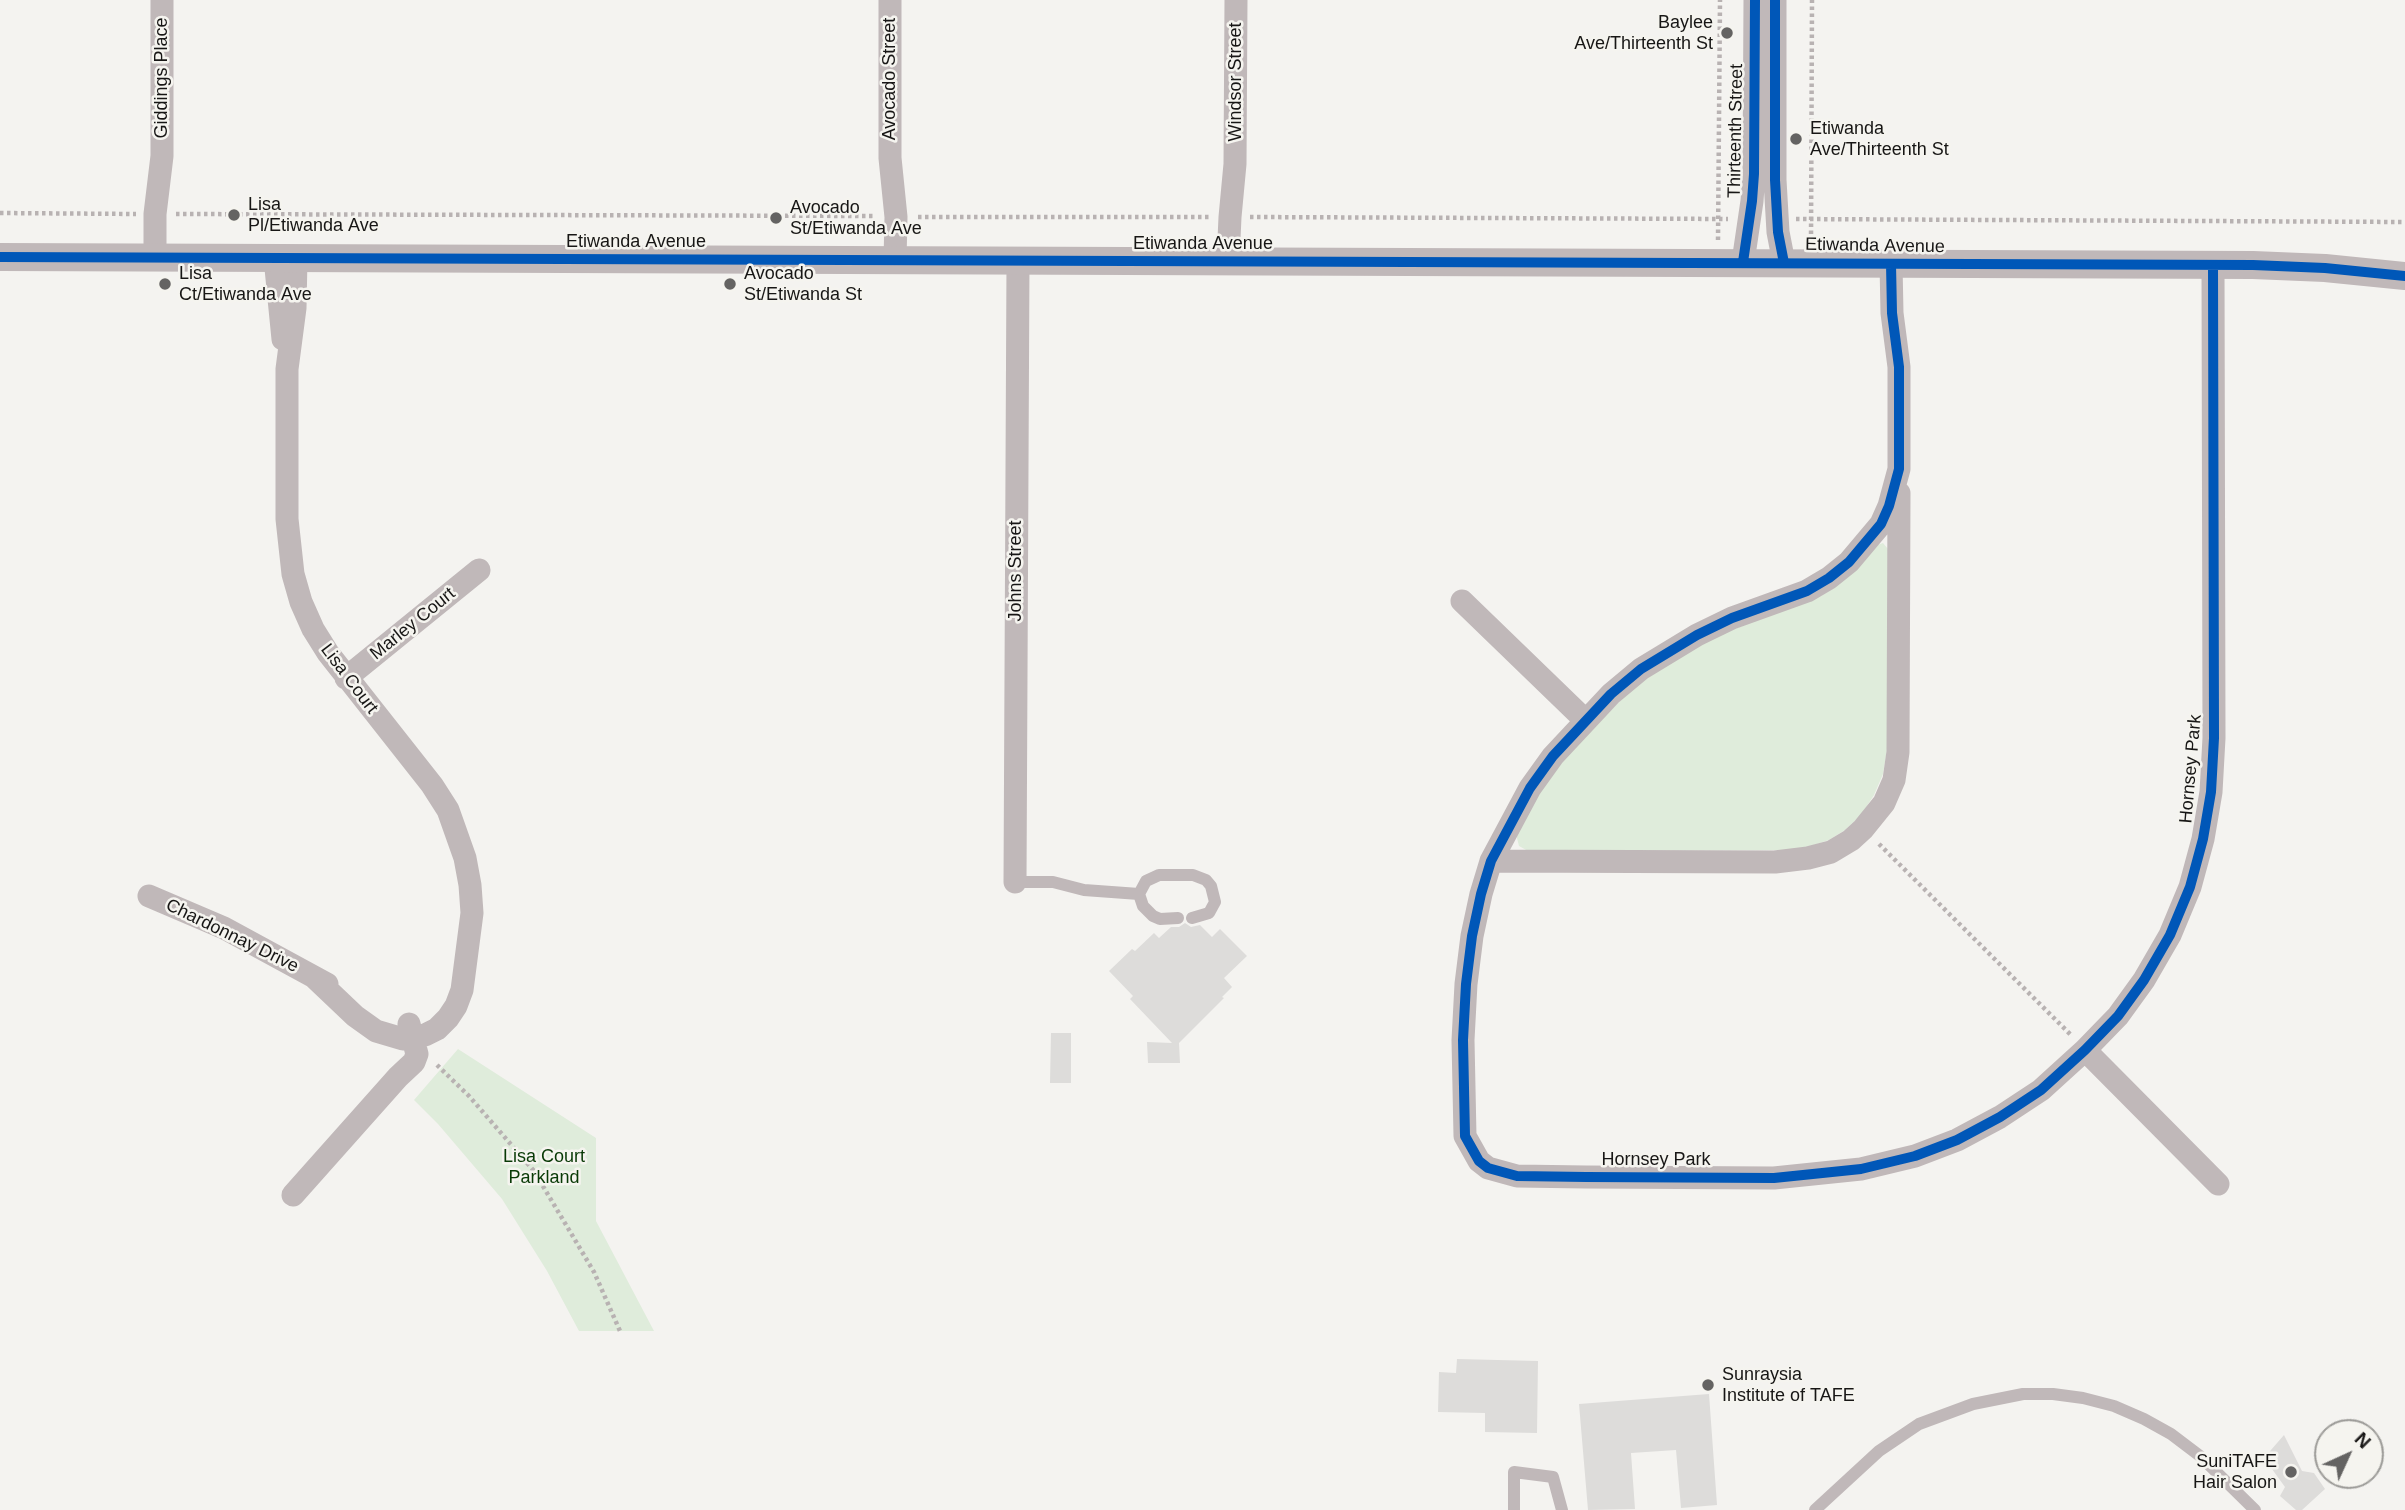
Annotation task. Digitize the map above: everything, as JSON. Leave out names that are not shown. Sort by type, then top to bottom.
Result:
[{"type":"street","name":"Giddings Place","points":[[162,0],[162,258]]},
{"type":"street","name":"Avocado Street","points":[[888,260],[890,0]]},
{"type":"street","name":"Windsor Street","points":[[1235,261],[1236,0]]},
{"type":"street","name":"Thirteenth Street","points":[[1730,262],[1749,220],[1754,174],[1755,0]]},
{"type":"street","points":[[1775,0],[1777,219],[1797,263]]},
{"type":"street","name":"Etiwanda Avenue","points":[[0,257],[2213,265],[2325,268],[2405,276]]},
{"type":"street","name":"Lisa Court","points":[[286,258],[288,519],[293,574],[301,602],[313,629],[346,678],[432,785],[448,810],[458,835],[470,885],[472,913],[464,966],[434,1012],[409,1033]]},
{"type":"street","name":"Johns Street","points":[[1015,882],[1018,260]]},
{"type":"street","name":"Hornsey Park","points":[[1491,861],[1775,862],[1808,858],[1831,852],[1863,829],[1884,803],[1894,780],[1898,752],[1899,366],[1892,313],[1899,264]]},
{"type":"street","name":"Hornsey Park","points":[[1899,469],[1881,524],[1849,562],[1807,591],[1732,618],[1669,650],[1641,669],[1585,720],[1553,756],[1530,788],[1491,861],[1478,905],[1466,984],[1463,1040],[1465,1136],[1471,1151],[1488,1168],[1517,1177],[1774,1178],[1861,1169],[1915,1156],[1957,1140],[2041,1090],[2085,1050],[2124,1007],[2144,980],[2170,935],[2190,887],[2205,827],[2210,792],[2214,738],[2213,265]]},
{"type":"street","name":"Marley Court","points":[[346,678],[479,570]]},
{"type":"street","points":[[1462,601],[1585,720]]},
{"type":"street","name":"Chardonnay Drive","points":[[149,895],[224,928],[352,996],[409,1033]]},
{"type":"street","points":[[293,1195],[398,1077],[409,1033]]},
{"type":"street","points":[[2085,1050],[2218,1184]]},
{"type":"lane","points":[[1178,918],[1160,919],[1143,906],[1139,894],[1146,881],[1159,875],[1200,877],[1212,886],[1215,902],[1209,914],[1192,918]]},
{"type":"lane","points":[[1015,882],[1053,882],[1084,890],[1139,894]]},
{"type":"lane","points":[[1815,1510],[1879,1451],[1919,1424],[1973,1404],[2023,1394],[2083,1398],[2113,1406],[2144,1419],[2171,1434],[2200,1456],[2255,1510]]},
{"type":"lane","points":[[1514,1510],[1514,1472],[1553,1477],[1562,1510]]},
{"type":"path","points":[[1720,0],[1718,219],[1730,262]]},
{"type":"path","points":[[1797,263],[1811,219],[1812,0]]},
{"type":"path","points":[[0,213],[1749,220]]},
{"type":"path","points":[[1777,219],[2405,222]]},
{"type":"path","points":[[1863,829],[2085,1050]]},
{"type":"path","points":[[437,1065],[469,1096],[534,1171],[594,1272],[620,1331]]},
{"type":"green space","points":[[1883,543],[1888,549],[1887,750],[1883,774],[1874,795],[1861,815],[1845,830],[1829,840],[1788,850],[1528,851],[1519,846],[1516,834],[1543,786],[1562,760],[1633,688],[1675,659],[1721,634],[1821,596],[1835,587],[1877,545]]},
{"type":"green space","name":"Lisa Court Parkland","points":[[458,1049],[596,1138],[596,1221],[654,1331],[579,1331],[547,1271],[502,1199],[414,1100]]},
{"type":"building","points":[[1185,923],[1191,927],[1200,925],[1212,937],[1220,929],[1247,956],[1224,978],[1232,987],[1222,997],[1224,998],[1179,1043],[1180,1063],[1148,1063],[1147,1042],[1172,1043],[1130,999],[1133,996],[1109,971],[1154,933],[1159,938],[1171,927],[1179,927]]},
{"type":"building","points":[[1051,1033],[1071,1033],[1071,1083],[1050,1083]]},
{"type":"building","points":[[1457,1359],[1538,1361],[1537,1433],[1485,1432],[1485,1413],[1438,1412],[1439,1372],[1456,1373]]},
{"type":"building","points":[[1709,1394],[1717,1505],[1681,1508],[1676,1450],[1631,1453],[1635,1509],[1588,1510],[1579,1404]]},
{"type":"building","name":"SuniTAFE Hair Salon","points":[[2284,1435],[2302,1471],[2314,1473],[2314,1489],[2325,1489],[2302,1510],[2296,1510],[2280,1496],[2285,1487],[2264,1458]]},
{"type":"cycle path","points":[[1743,262],[1754,174],[1755,0]]},
{"type":"cycle path","points":[[1775,0],[1775,180],[1778,232],[1784,263]]},
{"type":"cycle path","points":[[0,257],[2253,265],[2325,268],[2405,276]]},
{"type":"cycle path","points":[[1891,264],[1892,313],[1899,367],[1899,469],[1881,524],[1849,562],[1829,578],[1807,591],[1732,618],[1697,635],[1641,669],[1611,694],[1553,756],[1530,788],[1491,861],[1472,936],[1463,1040],[1465,1136],[1479,1161],[1488,1168],[1517,1176],[1774,1178],[1861,1169],[1915,1156],[1957,1140],[2000,1117],[2041,1090],[2118,1016],[2144,980],[2170,935],[2190,887],[2203,839],[2211,792],[2214,738],[2213,265]]},
{"type":"place","name":"Baylee Ave/Thirteenth St","points":[[1727,33]]},
{"type":"place","name":"Etiwanda Ave/Thirteenth St","points":[[1796,139]]},
{"type":"place","name":"Lisa Pl/Etiwanda Ave","points":[[234,215]]},
{"type":"place","name":"Avocado St/Etiwanda Ave","points":[[776,218]]},
{"type":"place","name":"Lisa Ct/Etiwanda Ave","points":[[165,284]]},
{"type":"place","name":"Avocado St/Etiwanda St","points":[[730,284]]},
{"type":"place","name":"Sunraysia Institute of TAFE","points":[[1708,1385]]},
{"type":"place","name":"SuniTAFE Hair Salon","points":[[2291,1472]]}]
